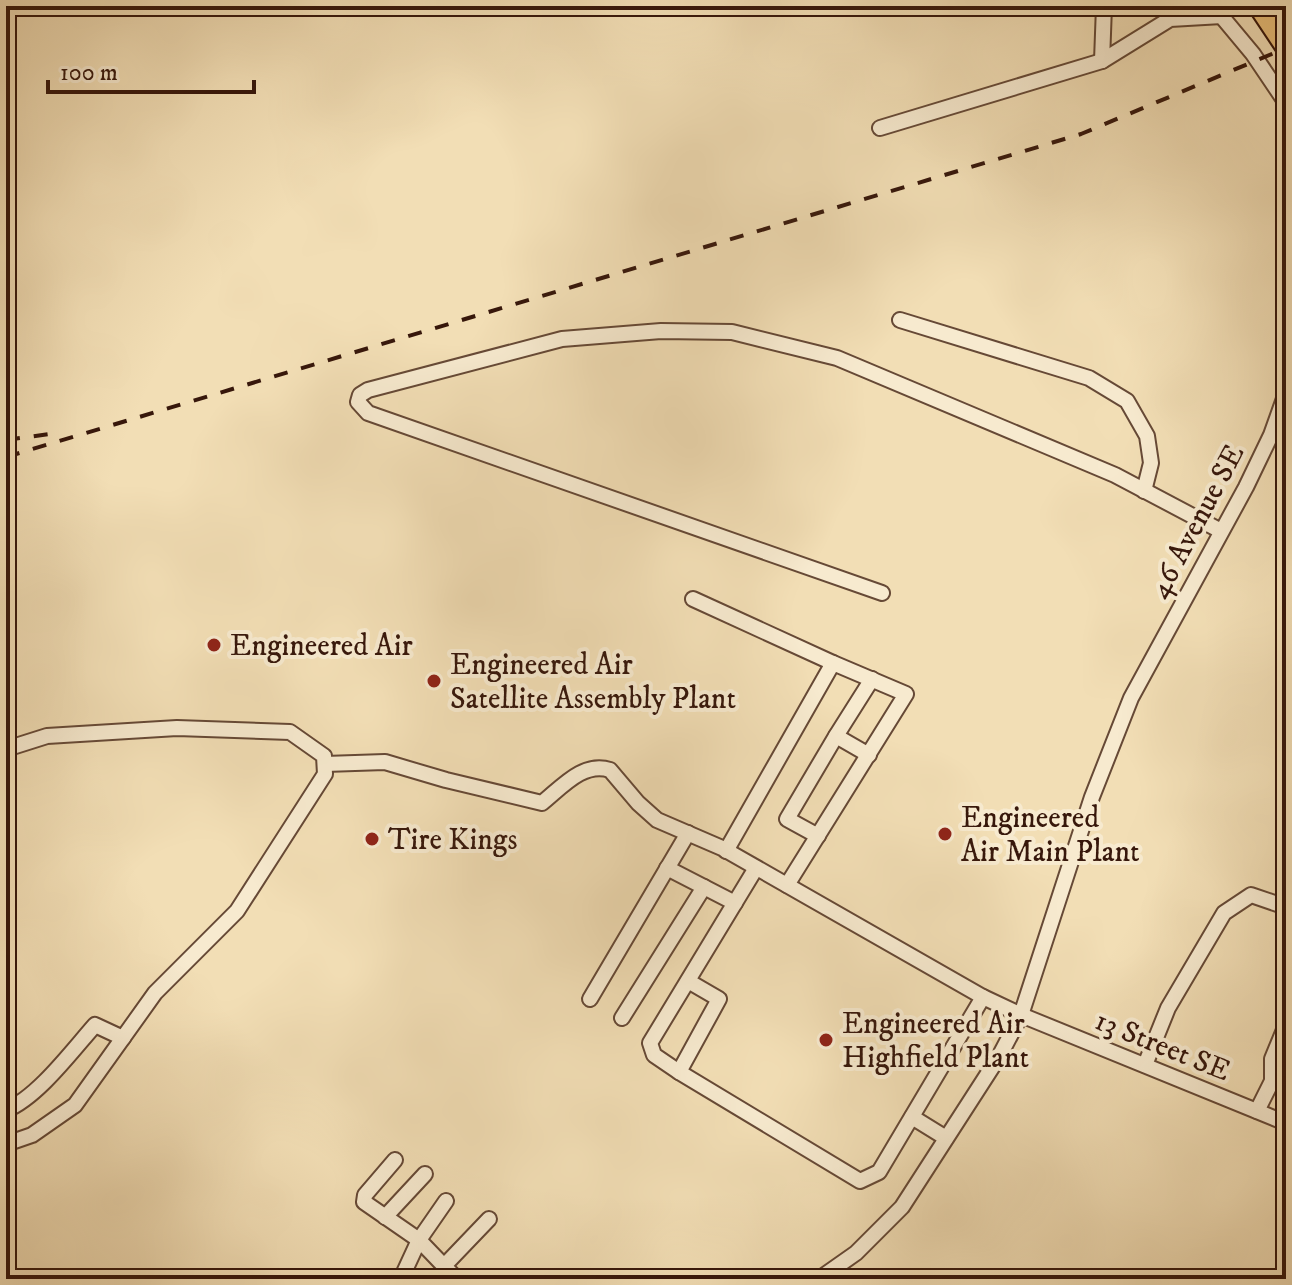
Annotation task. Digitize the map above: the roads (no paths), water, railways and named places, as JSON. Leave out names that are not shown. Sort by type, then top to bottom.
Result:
[{"type":"highway","points":[[1260,6],[1286,45]]},
{"type":"street","points":[[1102,61],[1104,6]]},
{"type":"street","points":[[880,128],[1102,61],[1170,19],[1217,11],[1253,54],[1286,103]]},
{"type":"street","points":[[900,320],[1089,378],[1127,401],[1147,436],[1151,463],[1144,491]]},
{"type":"street","points":[[882,593],[368,413],[358,402],[360,395],[368,390],[562,339],[661,331],[732,332],[837,358],[1115,475],[1221,531]]},
{"type":"street","name":"46 Avenue SE","points":[[819,1279],[856,1253],[902,1207],[1000,1055],[1021,1015],[1092,797],[1131,698],[1271,435],[1286,393]]},
{"type":"street","points":[[693,599],[906,694],[787,885]]},
{"type":"street","points":[[726,851],[833,663]]},
{"type":"street","points":[[818,836],[787,819],[872,679]]},
{"type":"street","points":[[6,749],[47,736],[177,728],[290,732],[324,756],[325,764],[325,774],[237,911],[155,993],[75,1105],[32,1135],[6,1144]]},
{"type":"street","points":[[836,736],[869,755]]},
{"type":"street","name":"13 Street SE","points":[[325,764],[385,762],[542,803],[581,772],[604,768],[621,781],[638,803],[657,820],[726,851],[983,997],[1286,1123]]},
{"type":"street","points":[[590,999],[688,833]]},
{"type":"street","points":[[667,868],[735,903]]},
{"type":"street","points":[[756,868],[650,1043],[654,1055],[679,1072],[860,1181],[879,1172],[983,997]]},
{"type":"street","points":[[622,1018],[704,887]]},
{"type":"street","points":[[1145,1065],[1168,1008],[1224,913],[1251,895],[1286,907]]},
{"type":"street","points":[[679,1072],[719,999],[688,981]]},
{"type":"street","points":[[6,1110],[36,1089],[95,1025],[123,1038]]},
{"type":"street","points":[[1257,1111],[1279,1084],[1272,1059],[1286,1025]]},
{"type":"street","points":[[912,1117],[946,1138]]},
{"type":"street","points":[[395,1160],[365,1195],[364,1202],[419,1240],[457,1279]]},
{"type":"street","points":[[385,1217],[425,1174]]},
{"type":"street","points":[[401,1279],[419,1240],[446,1201]]},
{"type":"street","points":[[444,1266],[489,1219]]},
{"type":"railway","points":[[6,457],[1081,134],[1286,48]]},
{"type":"railway","points":[[6,440],[57,433]]},
{"type":"place","name":"Engineered Air","points":[[214,645]]},
{"type":"place","name":"Engineered Air Satellite Assembly Plant","points":[[434,681]]},
{"type":"place","name":"Engineered Air Main Plant","points":[[945,834]]},
{"type":"place","name":"Tire Kings","points":[[372,839]]},
{"type":"place","name":"Engineered Air Highfield Plant","points":[[826,1040]]}]
